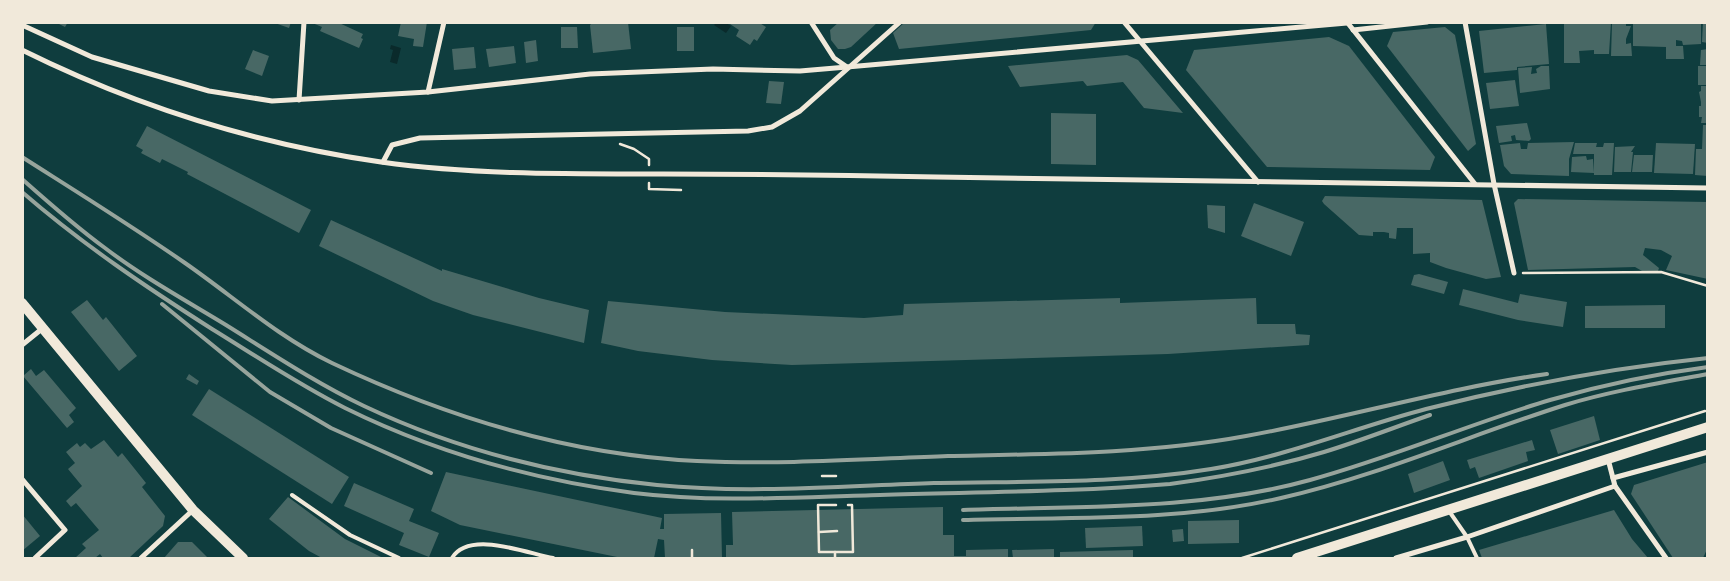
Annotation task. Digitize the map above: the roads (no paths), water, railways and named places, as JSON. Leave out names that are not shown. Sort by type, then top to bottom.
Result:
[{"type":"main road","points":[[22,303],[193,510],[243,558]]},
{"type":"main road","points":[[1297,558],[1708,427]]},
{"type":"street","points":[[299,100],[304,22]]},
{"type":"street","points":[[428,92],[444,22]]},
{"type":"street","points":[[812,22],[834,58],[847,67]]},
{"type":"street","points":[[382,162],[392,145],[420,138],[748,131],[772,128],[800,112],[847,67],[900,22]]},
{"type":"street","points":[[1124,22],[1258,182]]},
{"type":"street","points":[[22,25],[92,57],[209,91],[272,101],[428,92],[590,74],[713,69],[800,71],[1347,22],[1474,184]]},
{"type":"street","points":[[1353,30],[1427,22]]},
{"type":"street","points":[[1465,22],[1494,184],[1514,273]]},
{"type":"street","points":[[22,50],[115,92],[185,117],[266,140],[382,162],[481,172],[1708,188]]},
{"type":"street","points":[[22,345],[43,328]]},
{"type":"street","points":[[1613,478],[1708,452]]},
{"type":"street","points":[[1608,459],[1615,486],[1666,558]]},
{"type":"street","points":[[22,479],[64,530],[35,558]]},
{"type":"street","points":[[1396,558],[1467,537],[1615,486]]},
{"type":"street","points":[[141,558],[193,510]]},
{"type":"lane","points":[[292,495],[350,535],[400,558]]},
{"type":"lane","points":[[1448,510],[1467,537],[1477,558]]},
{"type":"lane","points":[[452,558],[460,550],[478,543],[553,558]]},
{"type":"water","points":[[716,23],[726,23],[731,26],[726,33],[714,25]]},
{"type":"water","points":[[391,45],[401,48],[397,64],[390,62],[393,50],[390,49]]},
{"type":"railway","points":[[22,157],[165,249],[257,316],[312,353],[375,382],[464,416],[556,442],[603,451],[697,461],[760,462],[1060,454],[1135,450],[1209,442],[1284,429],[1472,387],[1547,374]]},
{"type":"railway","points":[[22,179],[84,232],[134,269],[329,388],[364,406],[434,435],[507,458],[582,474],[657,485],[692,488],[761,489],[934,483],[1073,481],[1177,474],[1239,464],[1426,409],[1496,392],[1601,372],[1708,358]]},
{"type":"railway","points":[[22,192],[91,247],[163,297],[278,370],[345,408],[414,438],[486,462],[560,480],[634,493],[726,499],[1062,490],[1170,484],[1248,471],[1324,452],[1430,415]]},
{"type":"railway","points":[[162,304],[270,392],[331,428],[431,473]]},
{"type":"railway","points":[[963,510],[1138,505],[1225,497],[1268,490],[1340,471],[1550,400],[1589,389],[1628,380],[1708,367]]},
{"type":"railway","points":[[963,520],[1163,515],[1242,506],[1317,489],[1353,478],[1582,400],[1708,374]]}]
